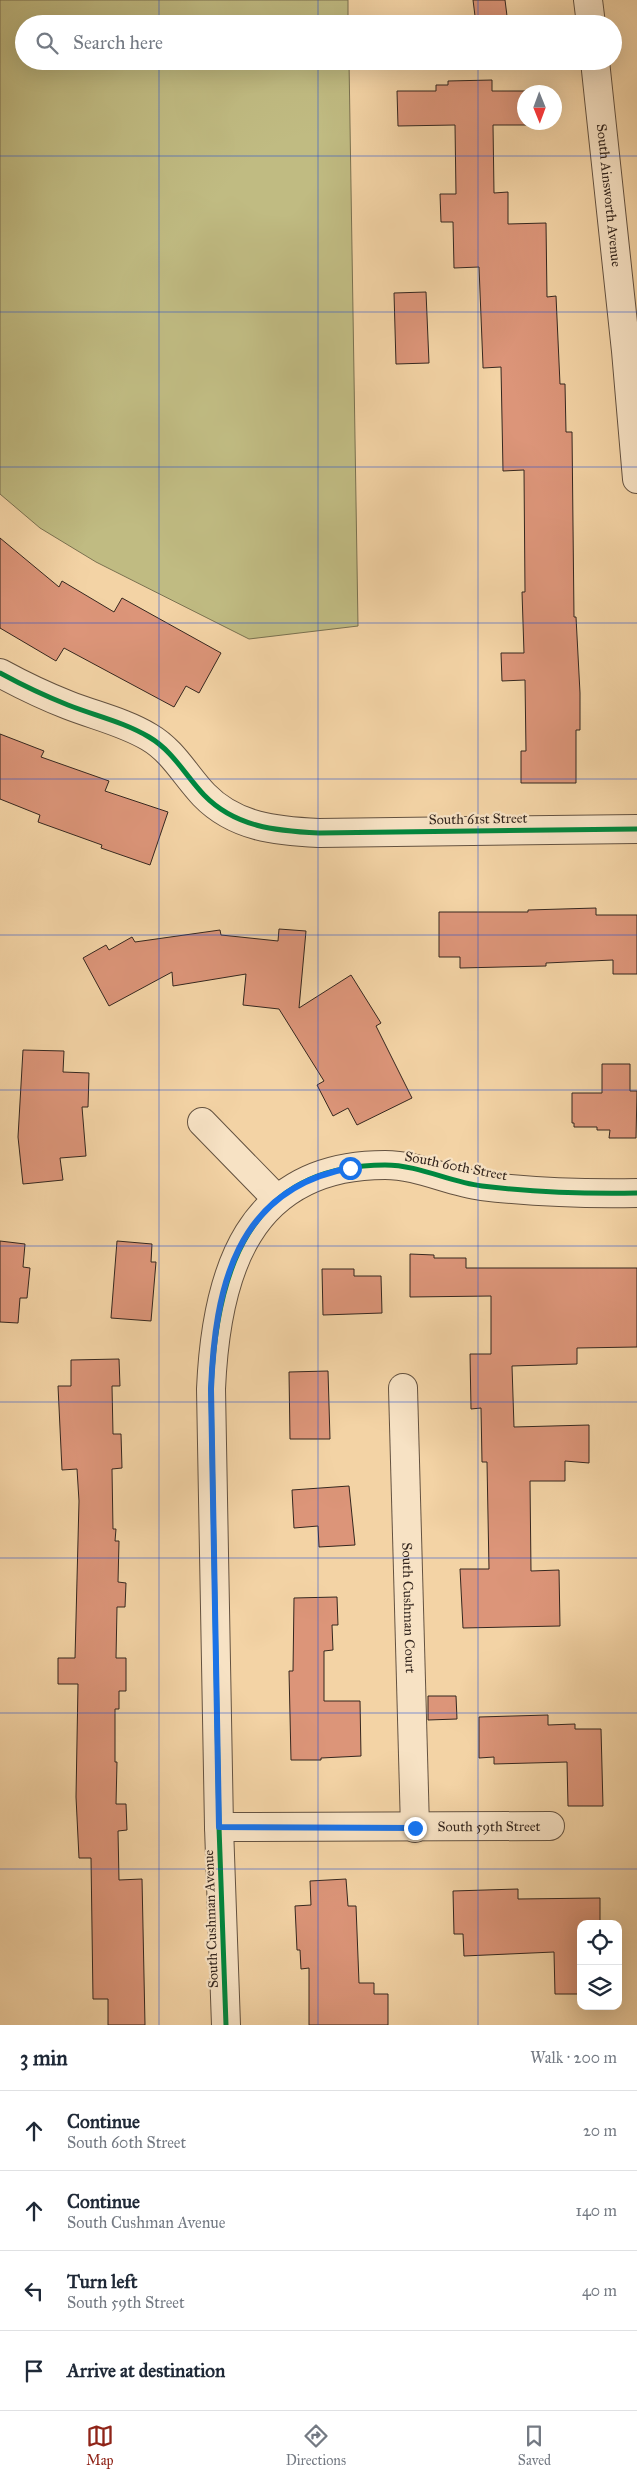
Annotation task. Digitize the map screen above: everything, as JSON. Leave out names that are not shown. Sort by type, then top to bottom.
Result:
[{"type":"street","points":[[588,0],[590,15]]},
{"type":"street","name":"South Ainsworth Avenue","points":[[596,70],[626,351],[637,479]]},
{"type":"street","name":"South 61st Street","points":[[0,673],[69,705],[120,722],[150,738],[170,753],[204,795],[223,811],[250,824],[276,831],[319,833],[637,828]]},
{"type":"street","points":[[202,1122],[277,1199]]},
{"type":"street","name":"South 60th Street","points":[[277,1199],[325,1174],[368,1166],[387,1165],[416,1169],[479,1186],[535,1191],[637,1194]]},
{"type":"street","name":"South Cushman Avenue","points":[[226,2025],[219,1827],[212,1366],[221,1304],[236,1256],[251,1226],[277,1199]]},
{"type":"street","name":"South Cushman Court","points":[[403,1388],[415,1828]]},
{"type":"street","name":"South 59th Street","points":[[219,1827],[415,1828],[550,1826]]},
{"type":"shaded area","points":[[0,0],[348,0],[348,15],[15,15],[15,70],[349,70],[358,626],[249,639],[96,562],[40,528],[0,494]]},
{"type":"building","points":[[473,0],[505,0],[507,15],[475,15]]},
{"type":"building","points":[[492,80],[492,91],[517,91],[517,125],[493,125],[494,193],[508,192],[508,224],[546,223],[547,297],[556,296],[560,384],[565,384],[566,432],[572,432],[574,617],[576,617],[580,693],[580,730],[576,730],[576,783],[521,783],[521,751],[526,751],[525,680],[502,681],[501,653],[524,653],[522,592],[525,592],[524,470],[503,471],[501,367],[483,368],[479,267],[454,268],[453,222],[441,222],[440,194],[456,194],[455,125],[398,126],[397,91],[436,91],[436,85],[448,85],[448,81]]},
{"type":"building","points":[[426,292],[429,363],[396,364],[394,293]]},
{"type":"building","points":[[0,538],[59,587],[62,581],[114,612],[122,598],[221,653],[199,693],[186,686],[174,707],[64,648],[56,661],[0,628]]},
{"type":"building","points":[[0,734],[44,751],[41,757],[109,781],[105,791],[168,812],[150,865],[101,848],[102,845],[38,822],[40,815],[0,799]]},
{"type":"building","points":[[596,908],[596,915],[637,915],[637,974],[613,974],[613,960],[546,963],[546,966],[460,968],[460,957],[439,957],[439,912],[528,912],[528,910]]},
{"type":"building","points":[[279,929],[306,931],[299,1008],[351,975],[381,1023],[376,1026],[412,1098],[357,1125],[348,1108],[333,1116],[317,1085],[324,1081],[279,1009],[243,1005],[246,974],[173,986],[172,972],[109,1006],[83,958],[106,945],[109,950],[132,937],[135,942],[220,930],[221,935],[278,941]]},
{"type":"building","points":[[23,1050],[64,1051],[63,1072],[89,1073],[88,1107],[82,1107],[86,1156],[60,1158],[63,1180],[23,1184],[18,1137]]},
{"type":"building","points":[[602,1064],[630,1064],[630,1091],[637,1091],[636,1138],[609,1138],[610,1130],[597,1130],[597,1127],[574,1127],[574,1123],[572,1123],[572,1093],[602,1093]]},
{"type":"building","points":[[0,1241],[25,1244],[23,1267],[30,1268],[27,1298],[20,1298],[18,1323],[0,1322]]},
{"type":"building","points":[[117,1241],[152,1244],[151,1262],[156,1262],[151,1321],[111,1318]]},
{"type":"building","points":[[410,1254],[434,1255],[434,1258],[466,1258],[466,1268],[637,1268],[637,1347],[577,1348],[577,1364],[512,1366],[514,1427],[589,1425],[589,1463],[565,1461],[565,1481],[530,1481],[531,1571],[559,1570],[560,1626],[463,1628],[460,1569],[489,1569],[487,1462],[482,1462],[481,1408],[471,1409],[470,1354],[491,1354],[491,1296],[410,1297]]},
{"type":"building","points":[[322,1269],[354,1269],[354,1276],[381,1276],[382,1313],[323,1315]]},
{"type":"building","points":[[119,1359],[120,1386],[112,1386],[113,1434],[121,1434],[122,1468],[112,1469],[113,1529],[116,1529],[115,1541],[119,1541],[118,1582],[126,1583],[125,1607],[117,1607],[116,1658],[126,1658],[126,1691],[119,1691],[119,1709],[115,1709],[116,1804],[126,1804],[127,1830],[118,1831],[119,1880],[142,1879],[145,2025],[108,2025],[108,1999],[93,1999],[91,1858],[79,1858],[76,1797],[78,1684],[58,1684],[58,1658],[75,1658],[79,1501],[77,1469],[62,1470],[58,1386],[71,1386],[71,1360]]},
{"type":"building","points":[[328,1371],[330,1439],[290,1439],[289,1372]]},
{"type":"building","points":[[349,1486],[355,1545],[319,1547],[318,1526],[294,1528],[292,1490]]},
{"type":"building","points":[[337,1597],[338,1625],[332,1625],[333,1650],[324,1651],[324,1701],[360,1701],[361,1756],[321,1758],[321,1760],[291,1760],[289,1671],[293,1671],[294,1598]]},
{"type":"building","points":[[428,1696],[456,1696],[457,1719],[428,1720]]},
{"type":"building","points":[[548,1715],[548,1725],[575,1724],[575,1729],[601,1729],[603,1806],[568,1806],[567,1762],[494,1764],[494,1757],[479,1758],[479,1717]]},
{"type":"building","points":[[346,1879],[348,1906],[356,1906],[359,1983],[374,1983],[374,1994],[388,1994],[388,2025],[309,2025],[309,1968],[301,1969],[300,1950],[297,1950],[295,1906],[311,1905],[310,1881]]},
{"type":"building","points":[[518,1889],[518,1899],[600,1898],[600,1920],[577,1920],[577,1994],[555,1994],[554,1952],[464,1956],[463,1934],[454,1934],[453,1891]]},
{"type":"cycle path","points":[[0,673],[51,698],[120,723],[149,737],[165,749],[204,795],[216,806],[243,821],[272,829],[319,833],[637,829]]},
{"type":"cycle path","points":[[226,2025],[219,1827],[211,1389],[214,1346],[221,1305],[232,1267],[248,1234],[271,1205],[301,1184],[338,1170],[385,1165],[410,1168],[482,1186],[559,1192],[637,1193]]},
{"type":"route","points":[[350,1168],[325,1174],[312,1180],[277,1199],[264,1211],[251,1226],[242,1242],[230,1271],[221,1304],[212,1366],[211,1389],[219,1827],[415,1828]]}]
